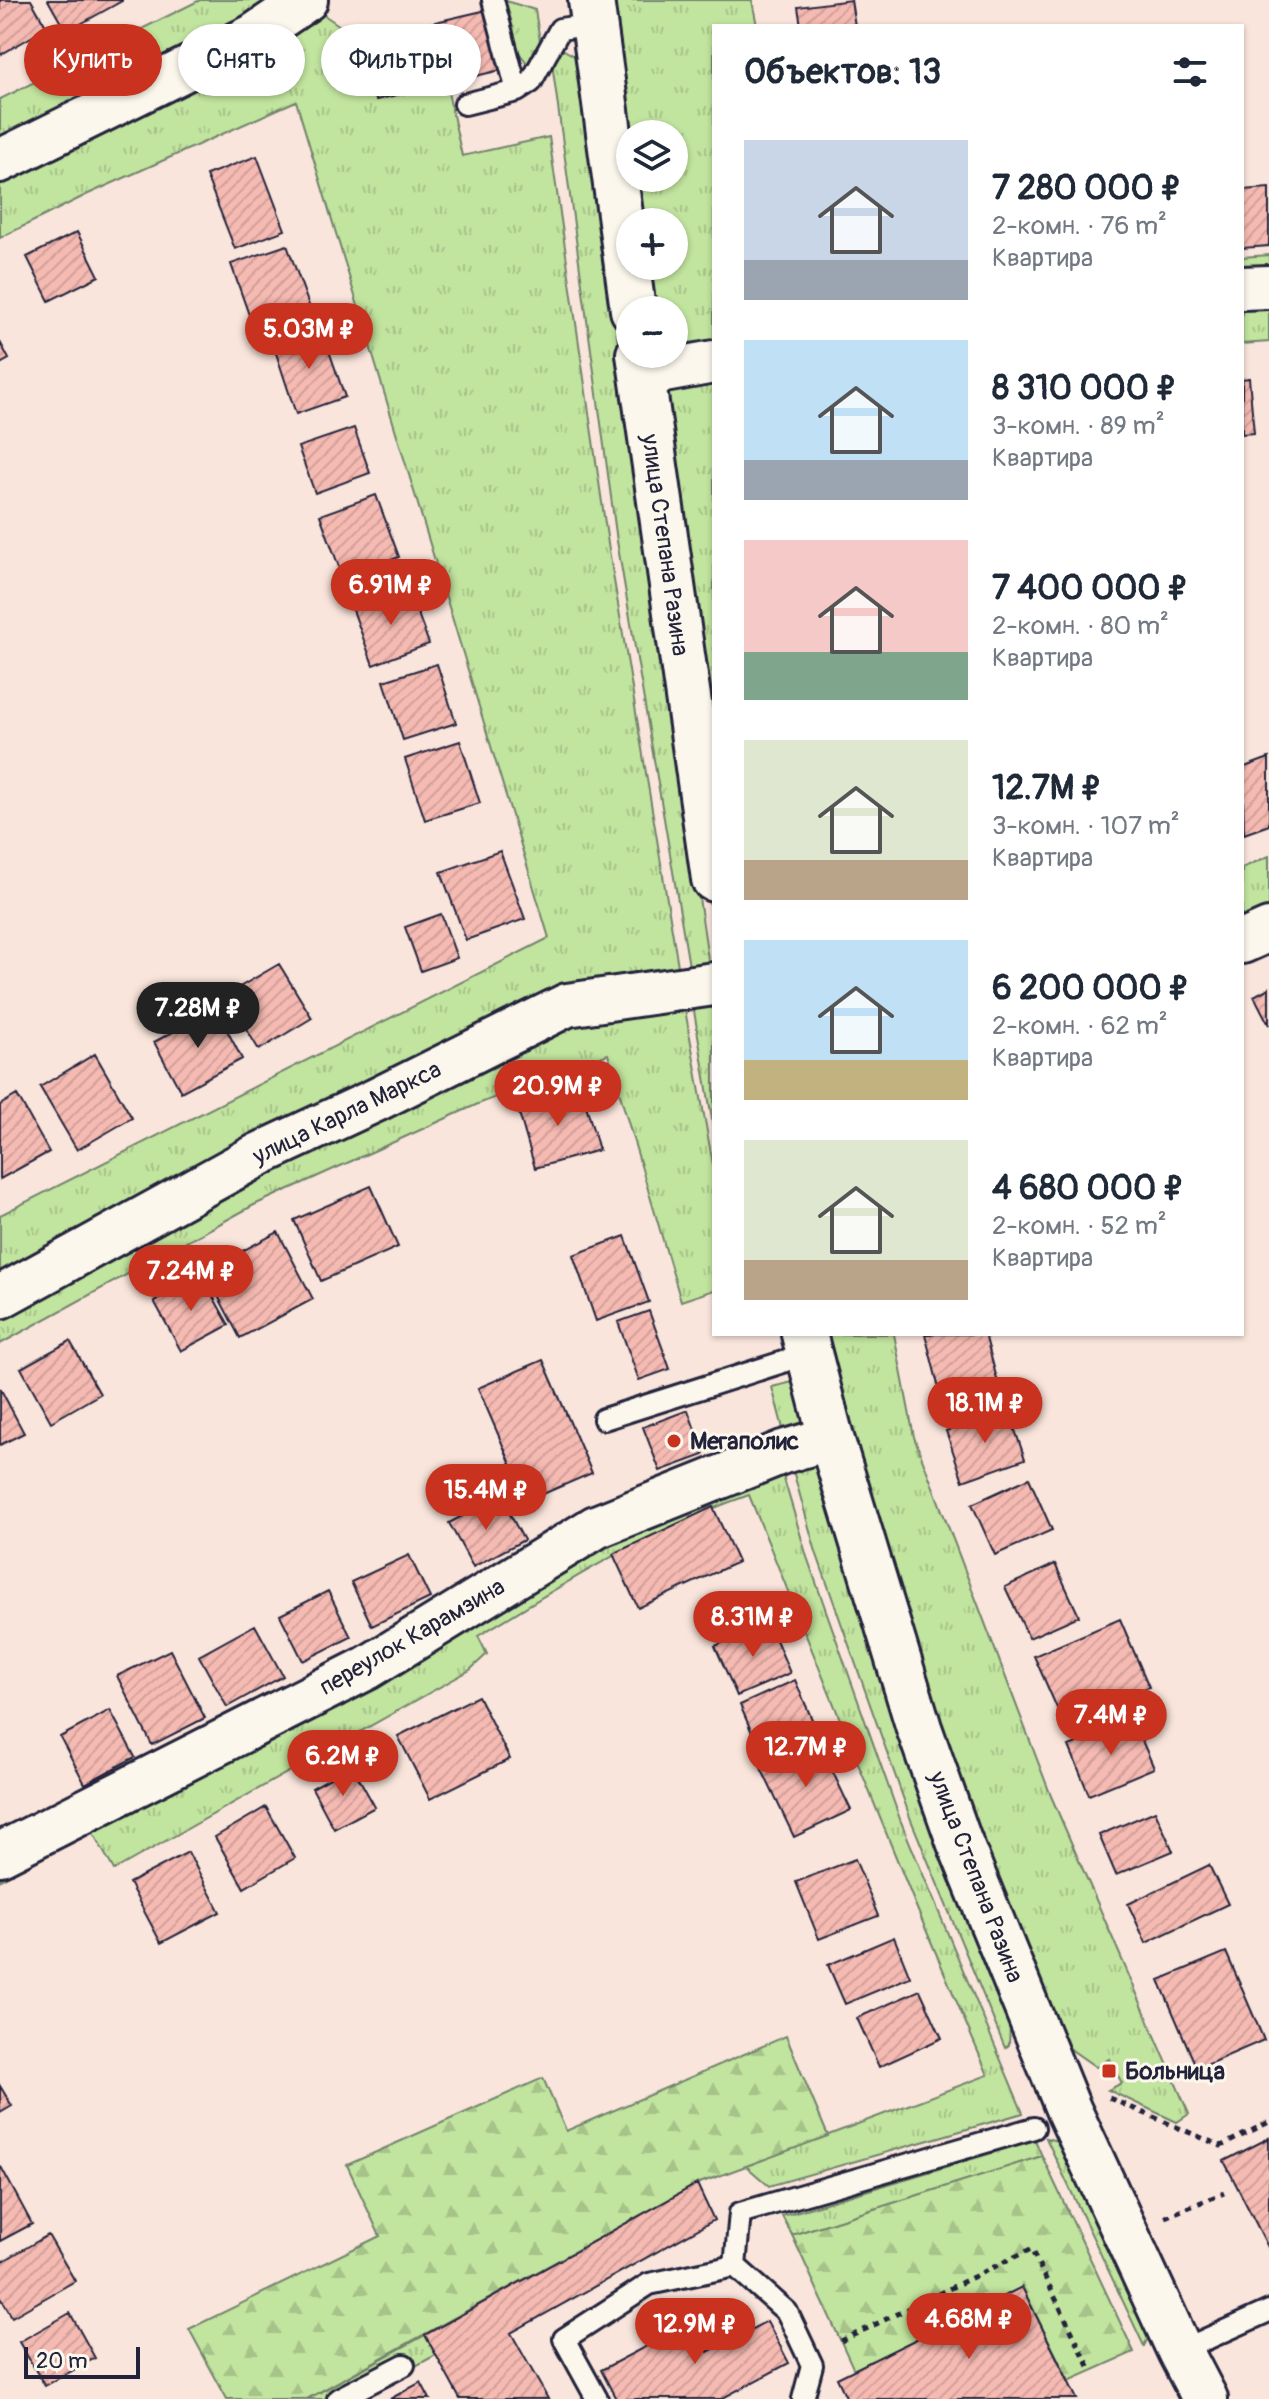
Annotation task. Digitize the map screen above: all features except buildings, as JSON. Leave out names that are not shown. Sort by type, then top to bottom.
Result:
[{"type":"main road","points":[[592,12],[631,296]]},
{"type":"main road","name":"улица Степана Разина","points":[[641,368],[712,865]]},
{"type":"main road","name":"улица Степана Разина","points":[[806,1344],[831,1438],[919,1728],[959,1841],[1069,2111],[1205,2399]]},
{"type":"street","points":[[0,161],[253,36],[306,0]]},
{"type":"street","points":[[1244,288],[1269,287]]},
{"type":"street","points":[[688,363],[712,362]]},
{"type":"street","points":[[1244,941],[1269,930]]},
{"type":"street","name":"улица Карла Маркса","points":[[0,1297],[260,1154],[567,1005],[712,984]]},
{"type":"street","name":"переулок Карамзина","points":[[0,1854],[367,1668],[596,1527],[783,1452],[831,1438]]},
{"type":"lane","points":[[493,0],[517,91]]},
{"type":"lane","points":[[465,104],[517,91],[531,82],[560,29],[592,12]]},
{"type":"lane","points":[[604,1419],[761,1366],[806,1344]]},
{"type":"lane","points":[[735,2266],[740,2213],[1034,2128]]},
{"type":"lane","points":[[597,2399],[564,2339],[649,2284],[735,2266]]},
{"type":"lane","points":[[735,2266],[787,2312],[812,2365],[803,2399]]},
{"type":"lane","points":[[1180,2351],[1269,2311]]},
{"type":"lane","points":[[338,2399],[404,2365]]},
{"type":"path","points":[[1105,2096],[1221,2146],[1269,2122]]},
{"type":"path","points":[[1165,2217],[1224,2193]]},
{"type":"path","points":[[841,2341],[1031,2249],[1091,2370]]},
{"type":"green space","points":[[200,0],[291,0],[245,24],[178,24],[178,59],[162,67],[162,24],[152,24]]},
{"type":"green space","points":[[503,0],[535,10],[540,41],[528,64],[512,44]]},
{"type":"green space","points":[[609,0],[752,0],[757,24],[712,24],[712,353],[688,354],[688,296],[651,296],[649,280],[688,280],[688,208],[638,208],[636,192],[688,192],[688,120],[628,120]]},
{"type":"green space","points":[[315,9],[337,24],[321,24],[321,96],[375,96],[376,100],[392,96],[449,96],[462,156],[549,137],[608,544],[680,978],[566,999],[0,1290],[0,1215],[549,938],[296,101],[86,195],[0,238],[0,171],[146,96],[162,96],[162,88],[178,79],[178,96],[305,96],[305,24],[286,24]]},
{"type":"green space","points":[[564,50],[578,58],[616,328],[616,368],[622,368],[709,965],[690,972],[617,541],[552,63],[556,54]]},
{"type":"green space","points":[[24,87],[24,96],[106,96],[0,151],[0,99]]},
{"type":"green space","points":[[1269,255],[1269,280],[1244,282],[1244,257]]},
{"type":"green space","points":[[1269,296],[1269,342],[1244,344],[1244,298]]},
{"type":"green space","points":[[712,370],[712,742],[662,386]]},
{"type":"green space","points":[[1269,856],[1269,919],[1244,931],[1244,867]]},
{"type":"green space","points":[[684,1004],[712,1159],[712,1291],[681,1301],[608,1054],[478,1104],[254,1205],[0,1344],[0,1304],[568,1012]]},
{"type":"green space","points":[[693,1005],[712,1008],[712,1119]]},
{"type":"green space","points":[[822,1336],[894,1336],[914,1437],[1051,1796],[1189,2114],[1177,2122],[1108,2090],[1122,2083],[1109,2059],[1096,2067],[1056,2039],[935,1715]]},
{"type":"green space","points":[[797,1381],[810,1429],[785,1436],[772,1387]]},
{"type":"green space","points":[[790,1460],[820,1462],[1011,2007],[1009,2045],[1005,2048],[911,1820],[816,1552]]},
{"type":"green space","points":[[779,1462],[807,1557],[901,1822],[1023,2113],[769,2186],[746,2166],[988,2075],[749,1495],[643,1540],[544,1596],[478,1636],[487,1654],[470,1670],[114,1870],[92,1831],[0,1880],[0,1861],[599,1534]]},
{"type":"green space","points":[[786,2036],[828,2136],[697,2184],[307,2399],[227,2399],[189,2329],[380,2236],[347,2165],[543,2078],[566,2131]]},
{"type":"green space","points":[[1046,2138],[1065,2143],[1152,2330],[1144,2346]]},
{"type":"green space","points":[[1035,2140],[1042,2156],[792,2235],[782,2216]]},
{"type":"green space","points":[[1042,2156],[1134,2352],[1069,2381],[1022,2287],[854,2370],[792,2235]]},
{"type":"green space","points":[[425,2335],[436,2355],[354,2399],[307,2399]]},
{"type":"place","name":"Мегаполис","points":[[674,1441]]},
{"type":"place","name":"Больница","points":[[1109,2071]]}]
